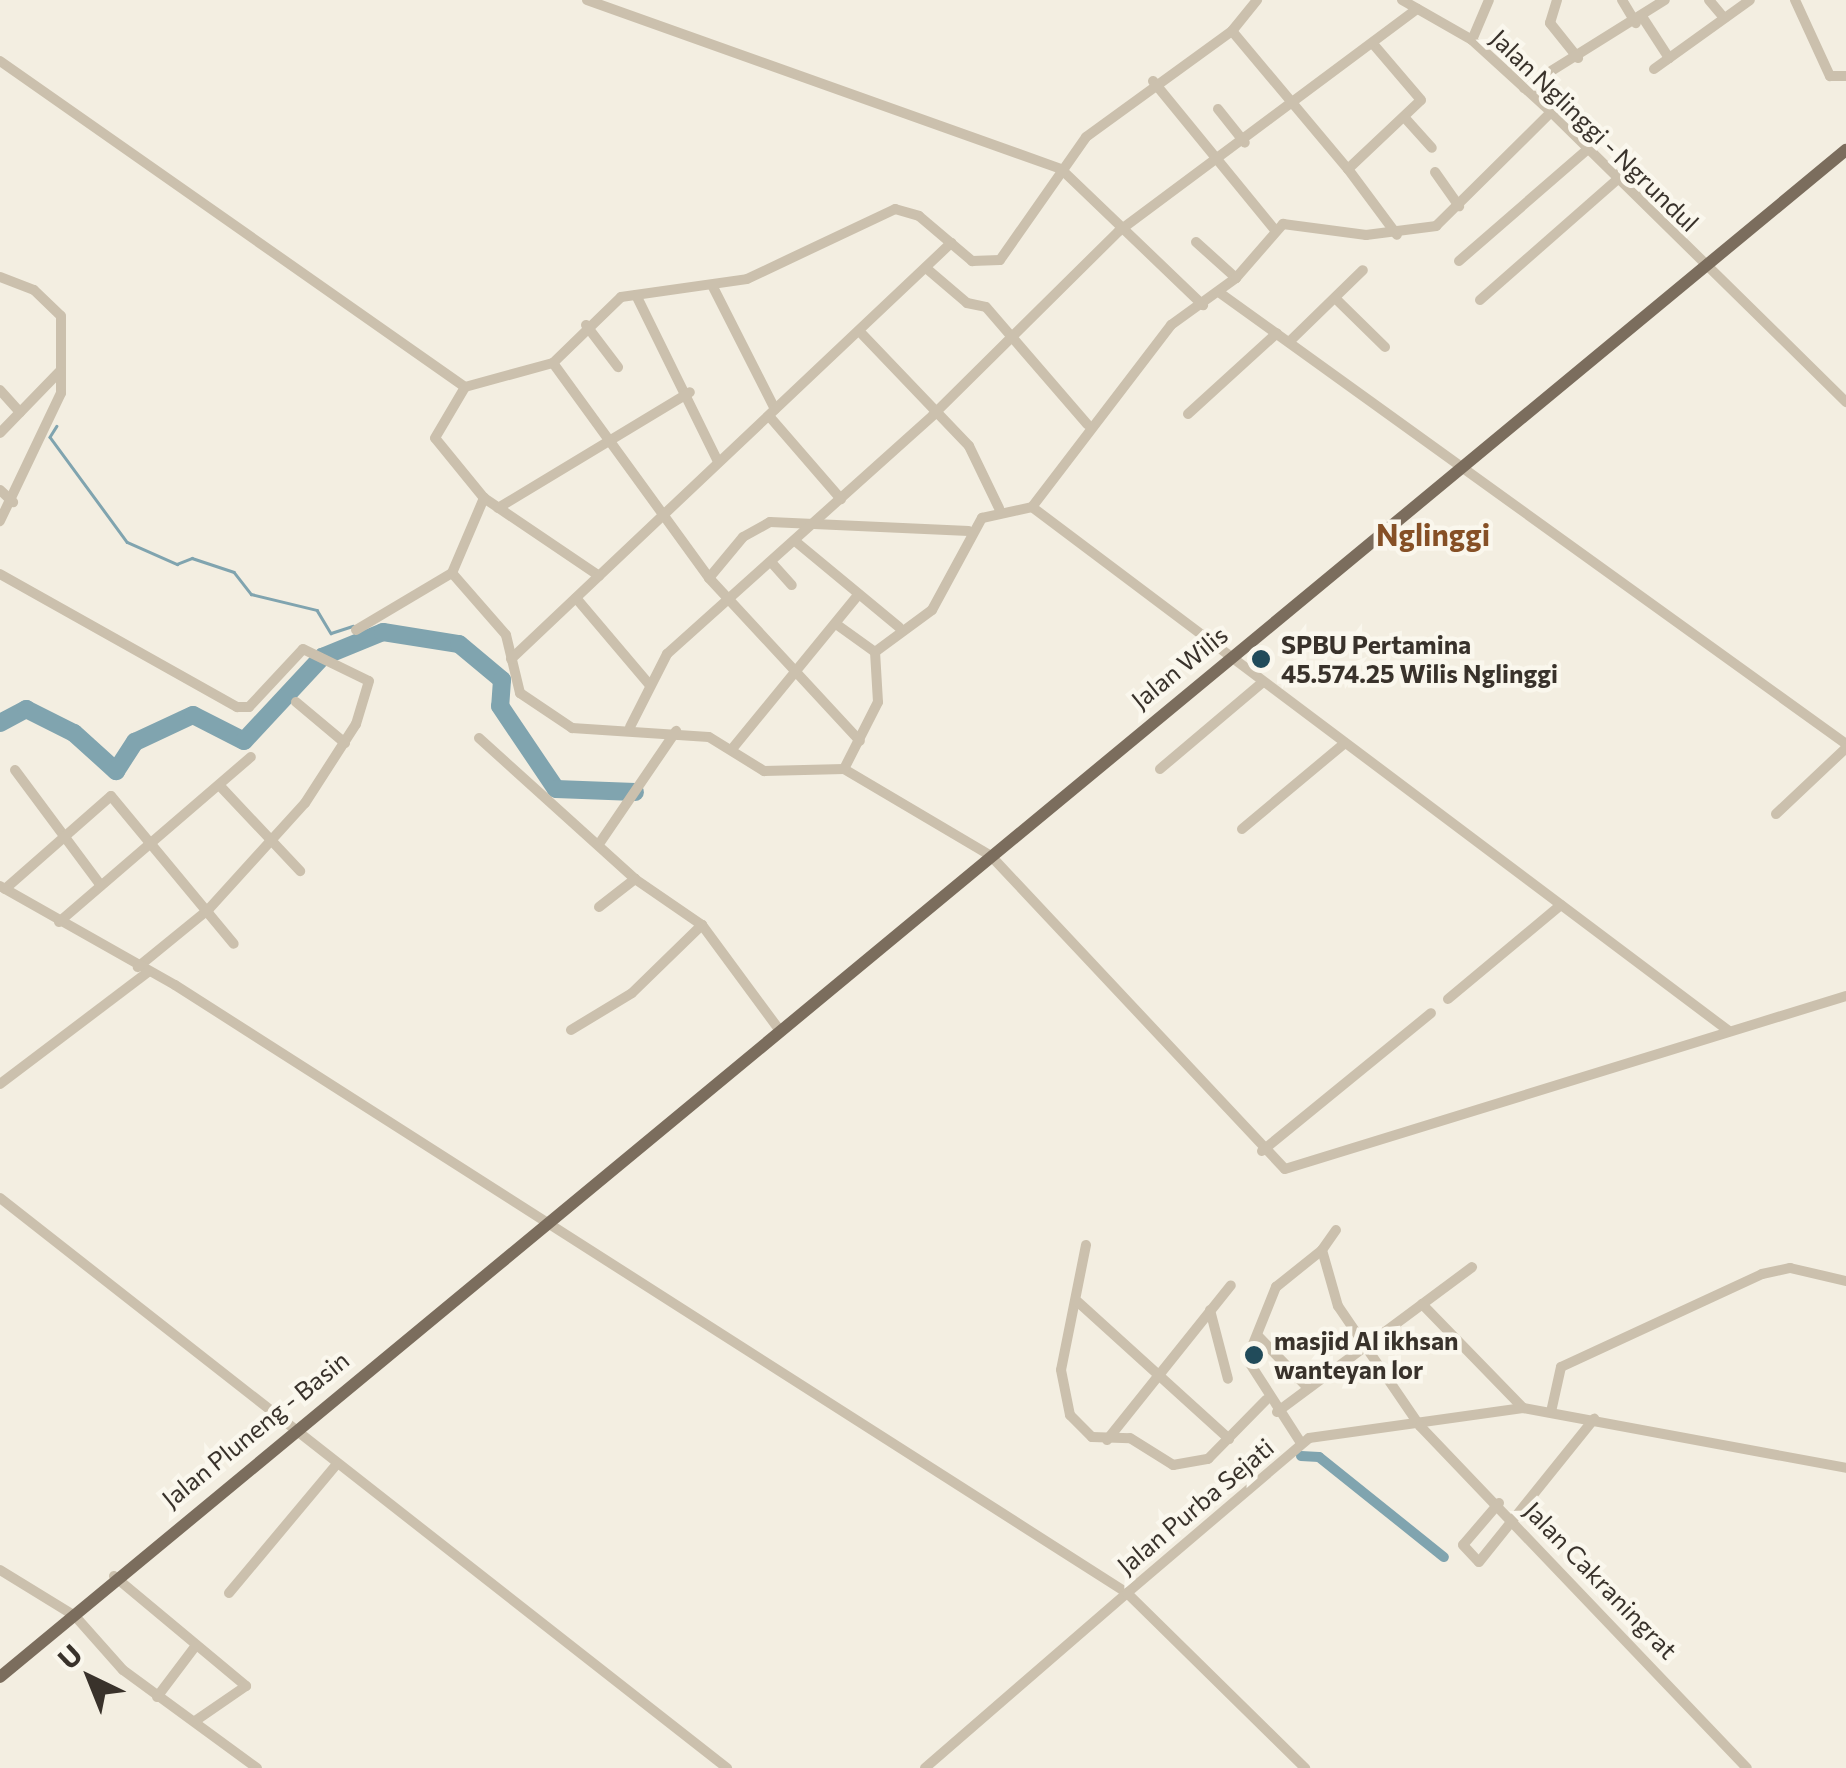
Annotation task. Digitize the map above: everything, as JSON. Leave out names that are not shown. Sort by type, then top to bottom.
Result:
[{"type":"main road","name":"Jalan Wilis","points":[[544,1222],[924,903],[991,856],[1228,656],[1846,150]]},
{"type":"main road","name":"Jalan Pluneng - Basin","points":[[0,1677],[75,1616],[114,1576],[544,1222]]},
{"type":"street","points":[[587,0],[1062,169],[1119,230],[1202,305]]},
{"type":"street","points":[[599,576],[484,498],[435,438],[464,387],[554,363],[604,305],[669,283],[712,285],[747,279],[895,209],[972,261],[1000,260],[1062,169],[1153,81],[1232,31],[1256,0]]},
{"type":"street","name":"Jalan Nglinggi - Ngrundul","points":[[1402,0],[1472,40],[1552,112],[1846,402]]},
{"type":"street","points":[[1472,40],[1488,0]]},
{"type":"street","points":[[1557,0],[1550,23],[1578,58]]},
{"type":"street","points":[[1622,0],[1669,58]]},
{"type":"street","points":[[1524,88],[1640,21],[1665,0]]},
{"type":"street","points":[[1709,0],[1724,18]]},
{"type":"street","points":[[1654,69],[1750,0]]},
{"type":"street","points":[[1796,0],[1830,76],[1846,76]]},
{"type":"street","points":[[630,726],[667,654],[933,415],[1119,230],[1298,104],[1418,9]]},
{"type":"street","points":[[1232,31],[1298,104],[1397,235]]},
{"type":"street","points":[[1348,169],[1405,118],[1420,95],[1374,45]]},
{"type":"street","points":[[0,61],[464,387]]},
{"type":"street","points":[[1153,81],[1222,158],[1274,229]]},
{"type":"street","points":[[1218,109],[1245,143]]},
{"type":"street","points":[[1032,507],[1087,424],[1153,342],[1220,293],[1274,229],[1291,222],[1397,235],[1428,230],[1459,206],[1552,112]]},
{"type":"street","points":[[1405,118],[1432,148]]},
{"type":"street","points":[[1459,261],[1589,148]]},
{"type":"street","points":[[1435,172],[1459,206]]},
{"type":"street","points":[[1480,300],[1619,178]]},
{"type":"street","points":[[1196,242],[1236,278]]},
{"type":"street","points":[[511,659],[772,412],[862,334],[951,244]]},
{"type":"street","points":[[926,268],[1014,337],[1087,424]]},
{"type":"street","points":[[1289,342],[1364,270]]},
{"type":"street","points":[[0,293],[4,279],[61,316],[60,371],[53,420],[0,522]]},
{"type":"street","points":[[712,285],[772,412],[841,500]]},
{"type":"street","points":[[1220,293],[1464,465],[1846,746],[1776,814]]},
{"type":"street","points":[[636,296],[690,392],[718,462]]},
{"type":"street","points":[[1335,298],[1385,347]]},
{"type":"street","points":[[586,325],[618,367]]},
{"type":"street","points":[[1188,414],[1276,333]]},
{"type":"street","points":[[862,334],[933,415],[969,446],[999,508]]},
{"type":"street","points":[[554,363],[608,444],[709,578],[860,741]]},
{"type":"street","points":[[0,433],[60,371]]},
{"type":"street","points":[[0,390],[20,412]]},
{"type":"street","points":[[498,508],[690,392]]},
{"type":"street","points":[[0,490],[12,502]]},
{"type":"street","points":[[356,630],[452,572],[484,498]]},
{"type":"street","points":[[844,768],[878,702],[876,652],[899,627],[932,610],[969,531],[999,508],[1032,507],[1729,1031]]},
{"type":"street","points":[[709,578],[753,530],[770,522],[806,530],[903,524],[969,531]]},
{"type":"street","points":[[794,541],[899,627]]},
{"type":"street","points":[[771,562],[792,585]]},
{"type":"street","points":[[452,572],[496,618],[520,693],[572,728],[630,726],[676,731],[732,749],[758,770],[844,768],[991,856],[1274,1165],[1302,1167],[1846,996]]},
{"type":"street","points":[[0,574],[237,707],[249,707],[290,658],[307,653],[317,663],[369,681],[345,743],[272,840],[209,910],[143,970],[0,1084]]},
{"type":"street","points":[[732,749],[860,594]]},
{"type":"street","points":[[576,598],[650,684]]},
{"type":"street","points":[[836,624],[876,652]]},
{"type":"street","points":[[1160,768],[1263,682]]},
{"type":"street","points":[[296,702],[345,743]]},
{"type":"street","points":[[599,844],[676,731]]},
{"type":"street","points":[[479,738],[635,879],[702,925],[778,1028]]},
{"type":"street","points":[[1242,830],[1345,743]]},
{"type":"street","points":[[59,922],[251,757]]},
{"type":"street","points":[[15,770],[100,886]]},
{"type":"street","points":[[220,786],[300,871]]},
{"type":"street","points":[[3,888],[111,796],[234,944]]},
{"type":"street","points":[[599,906],[635,879]]},
{"type":"street","name":"Jalan Purba Sejati","points":[[3,888],[143,970],[1127,1592],[1301,1444],[1523,1408],[1846,1468]]},
{"type":"street","points":[[1448,999],[1560,904]]},
{"type":"street","points":[[571,1030],[632,994],[702,925]]},
{"type":"street","points":[[1262,1151],[1431,1012]]},
{"type":"street","points":[[0,1198],[298,1424],[337,1464],[727,1768]]},
{"type":"street","points":[[1301,1444],[1266,1400],[1247,1359],[1276,1287],[1322,1250],[1336,1230]]},
{"type":"street","points":[[1086,1246],[1078,1302],[1061,1370],[1070,1415],[1103,1444]]},
{"type":"street","name":"Jalan Cakraningrat","points":[[1322,1250],[1364,1350],[1420,1426],[1517,1520],[1747,1768]]},
{"type":"street","points":[[1277,1412],[1472,1267]]},
{"type":"street","points":[[1551,1412],[1561,1367],[1762,1274],[1790,1268],[1846,1281]]},
{"type":"street","points":[[1103,1444],[1230,1285]]},
{"type":"street","points":[[1078,1302],[1229,1439]]},
{"type":"street","points":[[1422,1304],[1523,1408]]},
{"type":"street","points":[[1210,1310],[1228,1378]]},
{"type":"street","points":[[1259,1337],[1308,1388]]},
{"type":"street","points":[[1103,1444],[1130,1438],[1172,1465],[1208,1459],[1266,1400]]},
{"type":"street","points":[[1500,1503],[1465,1551],[1485,1562],[1594,1420]]},
{"type":"street","points":[[229,1593],[337,1464]]},
{"type":"street","points":[[0,1570],[75,1616],[156,1697],[257,1768]]},
{"type":"street","points":[[114,1576],[194,1648],[246,1686],[195,1721]]},
{"type":"street","points":[[926,1768],[1127,1592],[1305,1768]]},
{"type":"street","points":[[156,1697],[194,1648]]},
{"type":"waterway","points":[[57,426],[50,437],[127,542],[177,564],[192,558],[234,572],[251,594],[317,610],[331,633],[353,626]]},
{"type":"waterway","points":[[0,723],[26,709],[74,733],[116,771],[135,742],[193,715],[244,741],[322,657],[383,632],[459,644],[502,680],[500,706],[556,789],[635,792]]},
{"type":"waterway","points":[[1301,1456],[1319,1457],[1444,1557]]},
{"type":"place","name":"SPBU Pertamina 45.574.25 Wilis Nglinggi","points":[[1261,659]]},
{"type":"place","name":"masjid Al ikhsan wanteyan lor","points":[[1254,1355]]},
{"type":"district","name":"Nglinggi","points":[[1433,534]]}]
